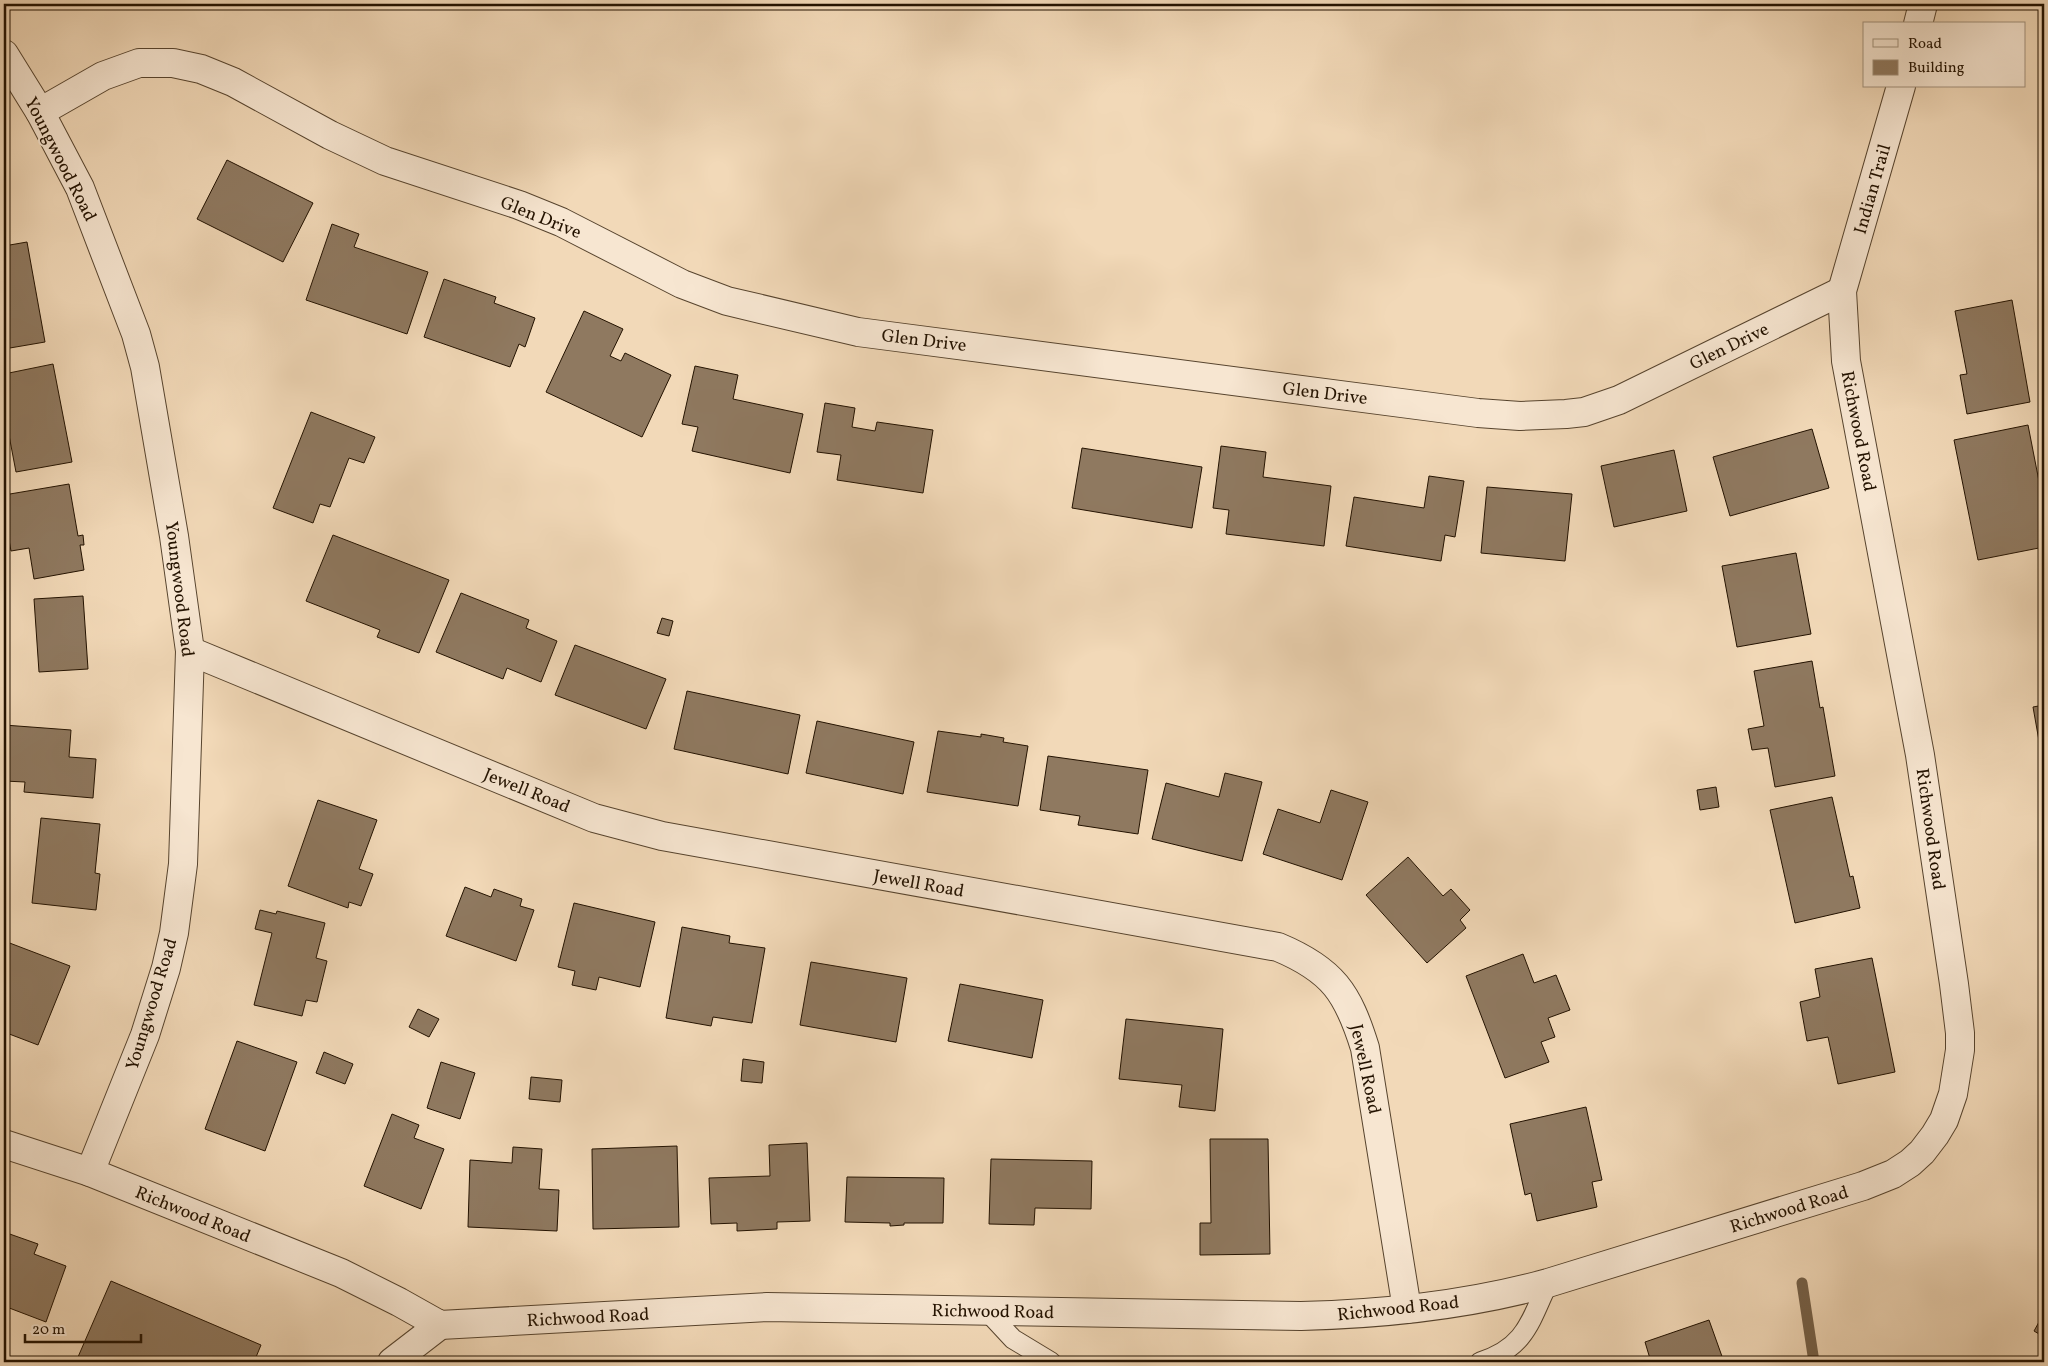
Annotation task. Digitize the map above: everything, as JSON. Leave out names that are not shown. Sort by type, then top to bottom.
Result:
[{"type":"street","points":[[1918,22],[1923,4]]},
{"type":"street","name":"Youngwood Road","points":[[4,54],[40,112],[80,188],[133,326],[143,359],[174,536],[190,651],[183,864],[174,934],[166,968],[145,1035],[90,1172]]},
{"type":"street","name":"Glen Drive","points":[[40,112],[103,76],[139,63],[173,63],[201,69],[233,82],[330,135],[385,161],[519,205],[561,222],[682,284],[727,300],[858,332],[1478,413],[1529,416],[1584,412],[1619,400],[1842,291]]},
{"type":"street","name":"Indian Trail","points":[[1842,291],[1900,88]]},
{"type":"street","name":"Richwood Road","points":[[4,1144],[90,1172],[341,1273],[400,1302],[440,1325],[767,1307],[1301,1316],[1375,1313],[1513,1293],[1863,1186],[1893,1174],[1910,1163],[1922,1152],[1944,1120],[1953,1094],[1960,1050],[1960,1032],[1920,755],[1846,361],[1842,291]]},
{"type":"street","name":"Jewell Road","points":[[190,651],[594,818],[662,836],[1278,947],[1303,958],[1323,973],[1343,993],[1355,1016],[1365,1048],[1408,1309]]},
{"type":"street","points":[[392,1362],[440,1325]]},
{"type":"lane","points":[[1480,1362],[1490,1359],[1514,1346],[1526,1330],[1548,1283]]},
{"type":"lane","points":[[987,1311],[1013,1339],[1051,1362]]},
{"type":"building","points":[[227,160],[313,203],[283,262],[197,219]]},
{"type":"building","points":[[332,224],[359,234],[354,247],[428,272],[407,334],[306,300]]},
{"type":"building","points":[[27,242],[45,342],[4,349],[4,246]]},
{"type":"building","points":[[444,279],[496,297],[494,303],[535,318],[525,347],[519,344],[510,367],[424,337]]},
{"type":"building","points":[[2012,300],[2030,402],[1967,414],[1960,375],[1967,374],[1955,311]]},
{"type":"building","points":[[584,311],[623,329],[610,356],[621,361],[625,353],[671,375],[642,437],[546,392]]},
{"type":"building","points":[[53,364],[72,462],[16,472],[4,409],[4,374]]},
{"type":"building","points":[[695,366],[738,375],[733,399],[803,414],[790,473],[692,451],[698,427],[682,424]]},
{"type":"building","points":[[825,403],[855,408],[852,427],[875,431],[877,422],[933,430],[923,493],[837,480],[841,455],[817,452]]},
{"type":"building","points":[[311,412],[375,437],[364,463],[349,458],[330,507],[320,504],[313,523],[273,508]]},
{"type":"building","points":[[2028,425],[2044,507],[2044,547],[1978,560],[1954,440]]},
{"type":"building","points":[[1812,429],[1829,488],[1730,516],[1713,457]]},
{"type":"building","points":[[1221,446],[1266,452],[1263,477],[1331,486],[1324,546],[1226,534],[1229,510],[1213,508]]},
{"type":"building","points":[[1082,448],[1202,467],[1192,528],[1072,508]]},
{"type":"building","points":[[1674,450],[1687,511],[1614,527],[1601,466]]},
{"type":"building","points":[[1429,476],[1464,481],[1455,537],[1445,535],[1441,561],[1346,546],[1354,497],[1424,508]]},
{"type":"building","points":[[69,484],[78,536],[83,535],[84,545],[80,545],[84,570],[34,579],[29,548],[11,551],[4,512],[4,495]]},
{"type":"building","points":[[1487,487],[1572,494],[1565,561],[1481,553]]},
{"type":"building","points":[[333,535],[449,580],[419,653],[377,637],[380,630],[306,601]]},
{"type":"building","points":[[1796,553],[1811,634],[1737,647],[1722,566]]},
{"type":"building","points":[[461,593],[529,620],[526,628],[557,641],[541,682],[507,668],[503,679],[436,652]]},
{"type":"building","points":[[83,596],[88,669],[39,672],[34,599]]},
{"type":"building","points":[[662,618],[673,621],[669,636],[657,633]]},
{"type":"building","points":[[575,645],[666,679],[646,729],[555,695]]},
{"type":"building","points":[[1812,661],[1820,708],[1823,707],[1835,776],[1775,787],[1768,748],[1752,750],[1748,729],[1764,726],[1754,671]]},
{"type":"building","points":[[687,691],[800,715],[788,774],[674,749]]},
{"type":"building","points":[[2044,705],[2044,769],[2033,707]]},
{"type":"building","points":[[817,721],[914,742],[903,794],[806,773]]},
{"type":"building","points":[[4,725],[71,730],[69,757],[96,759],[93,798],[24,792],[25,782],[4,781]]},
{"type":"building","points":[[938,731],[981,737],[981,734],[1004,738],[1003,742],[1028,746],[1018,806],[927,792]]},
{"type":"building","points":[[1048,756],[1148,770],[1138,834],[1078,825],[1080,816],[1040,810]]},
{"type":"building","points":[[1225,773],[1262,782],[1242,861],[1152,839],[1166,783],[1219,797]]},
{"type":"building","points":[[1716,787],[1719,807],[1700,810],[1697,790]]},
{"type":"building","points":[[1331,790],[1368,802],[1342,880],[1263,854],[1278,809],[1320,823]]},
{"type":"building","points":[[1832,797],[1850,877],[1853,876],[1860,908],[1795,923],[1770,810]]},
{"type":"building","points":[[318,800],[377,820],[359,869],[373,874],[361,906],[349,902],[348,908],[288,886]]},
{"type":"building","points":[[41,818],[100,824],[95,873],[100,874],[96,910],[32,903]]},
{"type":"building","points":[[1408,857],[1443,896],[1451,889],[1470,910],[1460,920],[1466,928],[1427,963],[1366,895]]},
{"type":"building","points":[[465,887],[491,897],[494,889],[522,899],[520,906],[534,910],[516,961],[446,936]]},
{"type":"building","points":[[574,903],[655,922],[640,987],[599,977],[596,990],[572,985],[575,971],[558,967]]},
{"type":"building","points":[[260,910],[276,914],[277,911],[325,923],[316,958],[327,961],[317,1002],[306,1000],[302,1016],[254,1005],[272,933],[255,929]]},
{"type":"building","points":[[682,927],[730,936],[729,943],[765,948],[752,1023],[713,1017],[711,1026],[666,1018]]},
{"type":"building","points":[[7,942],[70,966],[38,1045],[4,1032],[4,983],[6,978],[4,977],[4,950]]},
{"type":"building","points":[[1523,954],[1534,983],[1556,975],[1570,1010],[1548,1018],[1555,1037],[1541,1042],[1549,1062],[1505,1078],[1466,976]]},
{"type":"building","points":[[1872,958],[1895,1072],[1838,1084],[1828,1037],[1807,1041],[1800,1002],[1820,997],[1815,969]]},
{"type":"building","points":[[811,962],[907,978],[896,1042],[800,1025]]},
{"type":"building","points":[[960,984],[1043,1000],[1032,1058],[948,1041]]},
{"type":"building","points":[[418,1009],[439,1019],[429,1037],[409,1027]]},
{"type":"building","points":[[1126,1019],[1223,1029],[1215,1111],[1179,1107],[1182,1085],[1119,1079]]},
{"type":"building","points":[[237,1041],[297,1062],[265,1151],[205,1129]]},
{"type":"building","points":[[324,1052],[353,1064],[345,1084],[316,1073]]},
{"type":"building","points":[[743,1059],[764,1062],[762,1083],[741,1081]]},
{"type":"building","points":[[441,1062],[475,1073],[460,1119],[427,1108]]},
{"type":"building","points":[[531,1077],[562,1080],[560,1102],[529,1099]]},
{"type":"building","points":[[1586,1107],[1602,1180],[1592,1182],[1597,1207],[1537,1221],[1531,1193],[1525,1195],[1510,1124]]},
{"type":"building","points":[[392,1114],[419,1125],[414,1138],[444,1149],[421,1209],[364,1186]]},
{"type":"building","points":[[1210,1139],[1268,1139],[1270,1254],[1200,1255],[1200,1223],[1211,1223]]},
{"type":"building","points":[[807,1143],[810,1221],[777,1222],[777,1229],[737,1231],[737,1223],[711,1224],[709,1178],[770,1176],[769,1145]]},
{"type":"building","points":[[677,1146],[679,1227],[593,1229],[592,1149]]},
{"type":"building","points":[[513,1147],[542,1149],[539,1189],[559,1190],[557,1231],[468,1227],[470,1160],[512,1163]]},
{"type":"building","points":[[991,1159],[1092,1161],[1091,1209],[1035,1208],[1034,1225],[989,1224]]},
{"type":"building","points":[[847,1177],[944,1178],[943,1223],[904,1223],[904,1225],[890,1226],[890,1223],[845,1222]]},
{"type":"building","points":[[4,1232],[38,1244],[34,1254],[66,1266],[46,1322],[4,1306]]},
{"type":"building","points":[[111,1281],[261,1345],[254,1362],[187,1362],[181,1360],[180,1362],[90,1362],[78,1357]]},
{"type":"building","points":[[2044,1313],[2044,1337],[2034,1331]]},
{"type":"building","points":[[1709,1320],[1724,1362],[1651,1362],[1645,1342]]},
{"type":"waterway","points":[[1802,1283],[1814,1362]]}]
